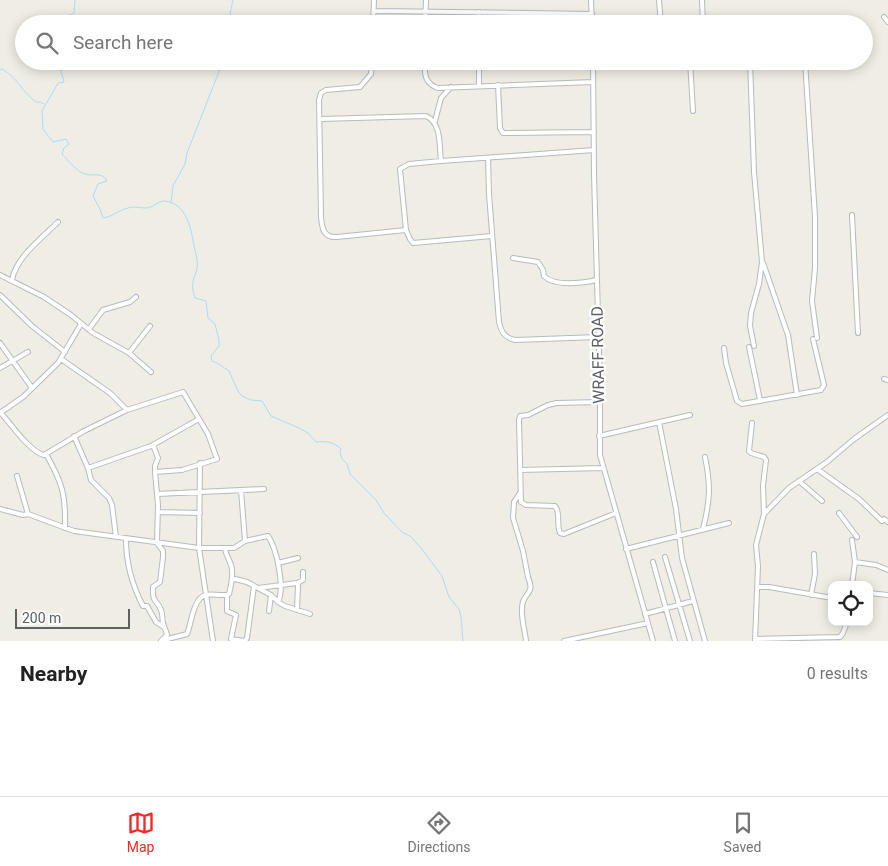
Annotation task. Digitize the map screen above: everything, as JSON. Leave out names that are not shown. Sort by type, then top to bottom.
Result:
[{"type":"street","points":[[374,0],[374,15]]},
{"type":"street","points":[[426,0],[426,15]]},
{"type":"street","points":[[374,11],[592,14],[591,0]]},
{"type":"street","points":[[659,0],[660,15]]},
{"type":"street","points":[[702,0],[703,15]]},
{"type":"street","points":[[884,17],[888,22]]},
{"type":"street","points":[[371,70],[371,74],[360,88],[326,90],[322,93],[320,100],[322,226],[328,237],[406,230]]},
{"type":"street","points":[[424,70],[426,80],[429,84],[438,88],[593,82]]},
{"type":"street","points":[[479,70],[479,86]]},
{"type":"street","name":"WRAFF ROAD","points":[[593,70],[600,455],[653,641]]},
{"type":"street","points":[[691,70],[693,112]]},
{"type":"street","points":[[750,70],[754,172],[762,261],[750,326],[751,347],[760,400]]},
{"type":"street","points":[[724,348],[726,363],[737,401],[742,404],[798,395],[823,388],[824,384],[815,338],[812,301],[815,268],[815,217],[806,70]]},
{"type":"street","points":[[498,85],[500,128],[503,133],[594,132]]},
{"type":"street","points":[[441,161],[435,121],[441,98],[450,87]]},
{"type":"street","points":[[320,119],[429,117],[436,114]]},
{"type":"street","points":[[429,117],[435,121]]},
{"type":"street","points":[[492,236],[413,243],[406,230],[400,169],[409,164],[594,150]]},
{"type":"street","points":[[488,158],[499,322],[505,336],[514,340],[598,337]]},
{"type":"street","points":[[852,215],[858,333]]},
{"type":"street","points":[[12,280],[14,272],[24,257],[58,222]]},
{"type":"street","points":[[513,258],[538,262],[544,276],[555,283],[582,283],[597,280]]},
{"type":"street","points":[[762,261],[788,335],[798,395]]},
{"type":"street","points":[[0,275],[44,297],[72,315],[81,324],[129,353],[151,372]]},
{"type":"street","points":[[0,295],[32,326],[65,352]]},
{"type":"street","points":[[89,329],[100,312],[130,302],[136,297]]},
{"type":"street","points":[[81,324],[61,360],[32,388],[0,413],[34,450],[39,454],[46,454],[74,436],[127,410],[182,391],[208,434],[217,459],[182,470],[155,472]]},
{"type":"street","points":[[129,353],[150,326]]},
{"type":"street","points":[[0,344],[32,388]]},
{"type":"street","points":[[0,368],[28,352]]},
{"type":"street","points":[[61,360],[110,393],[127,410]]},
{"type":"street","points":[[600,402],[557,403],[548,405],[528,415],[520,416],[521,502],[523,504],[555,506],[558,512],[558,528],[560,533],[564,534],[616,513]]},
{"type":"street","points":[[599,436],[690,415]]},
{"type":"street","points":[[764,514],[783,493],[888,415]]},
{"type":"street","points":[[88,468],[153,445],[199,419]]},
{"type":"street","points":[[659,422],[668,461],[684,569],[705,641]]},
{"type":"street","points":[[752,424],[749,451],[764,457],[766,460],[764,514],[756,545],[758,566],[755,640],[841,639],[846,626]]},
{"type":"street","points":[[74,436],[92,480],[109,498],[112,505],[116,537]]},
{"type":"street","points":[[153,445],[158,458],[155,466],[158,512],[157,543],[163,551],[163,557],[160,582],[153,587],[152,596],[155,603],[161,608],[166,628],[167,635],[162,641]]},
{"type":"street","points":[[46,454],[56,471],[64,493],[65,528]]},
{"type":"street","points":[[703,529],[710,501],[710,480],[705,457]]},
{"type":"street","points":[[200,464],[199,548],[213,641]]},
{"type":"street","points":[[520,470],[603,468]]},
{"type":"street","points":[[817,469],[885,520]]},
{"type":"street","points":[[17,476],[28,514]]},
{"type":"street","points":[[799,481],[822,502]]},
{"type":"street","points":[[157,494],[264,489]]},
{"type":"street","points":[[242,490],[245,541]]},
{"type":"street","points":[[521,493],[514,502],[513,514],[531,585],[531,589],[522,607],[526,641]]},
{"type":"street","points":[[0,509],[23,515],[28,514],[74,531],[199,548],[236,548],[245,541],[269,536],[278,563],[281,596],[278,602]]},
{"type":"street","points":[[158,512],[200,513]]},
{"type":"street","points":[[839,513],[857,537]]},
{"type":"street","points":[[626,549],[729,523]]},
{"type":"street","points":[[126,539],[126,557],[138,597],[143,606],[147,606],[156,622],[166,628]]},
{"type":"street","points":[[852,540],[855,562],[853,581]]},
{"type":"street","points":[[225,549],[232,567],[231,574],[233,580],[227,595],[227,611],[236,615],[231,639],[245,641],[247,638],[256,587]]},
{"type":"street","points":[[811,596],[815,574],[814,554]]},
{"type":"street","points":[[665,557],[690,641]]},
{"type":"street","points":[[278,563],[298,558]]},
{"type":"street","points":[[653,562],[675,641]]},
{"type":"street","points":[[855,562],[876,565],[888,570]]},
{"type":"street","points":[[256,587],[297,583],[303,580],[302,572]]},
{"type":"street","points":[[233,580],[241,580],[271,595],[278,602],[310,614]]},
{"type":"street","points":[[297,583],[297,610]]},
{"type":"street","points":[[757,587],[769,587],[828,598]]},
{"type":"street","points":[[873,593],[888,595]]},
{"type":"street","points":[[162,641],[187,634],[189,622],[201,598],[206,595],[227,595]]},
{"type":"street","points":[[268,611],[271,595]]},
{"type":"street","points":[[646,614],[693,601]]},
{"type":"street","points":[[564,641],[648,623]]},
{"type":"waterway","points":[[70,15],[74,13],[75,0]]},
{"type":"waterway","points":[[231,15],[233,0]]},
{"type":"waterway","points":[[0,70],[2,69],[12,76],[36,102],[44,104]]},
{"type":"waterway","points":[[61,70],[64,82],[58,83],[42,111],[43,129],[53,142],[66,139],[69,144],[64,148],[62,154],[79,171],[88,175],[100,175],[105,178],[107,181],[98,184],[93,196],[103,218],[128,208],[147,208],[165,201],[172,203],[183,212],[187,218],[197,257],[197,271],[193,281],[193,291],[195,298],[206,301],[208,318],[215,324],[219,340],[219,346],[211,356],[212,361],[229,371],[242,396],[251,400],[262,401],[271,416],[308,433],[316,442],[330,442],[341,449],[342,459],[347,464],[350,474],[376,500],[384,513],[402,532],[410,536],[421,548],[442,576],[449,597],[459,609],[463,641]]},
{"type":"waterway","points":[[171,203],[173,186],[185,164],[187,153],[220,70]]}]
